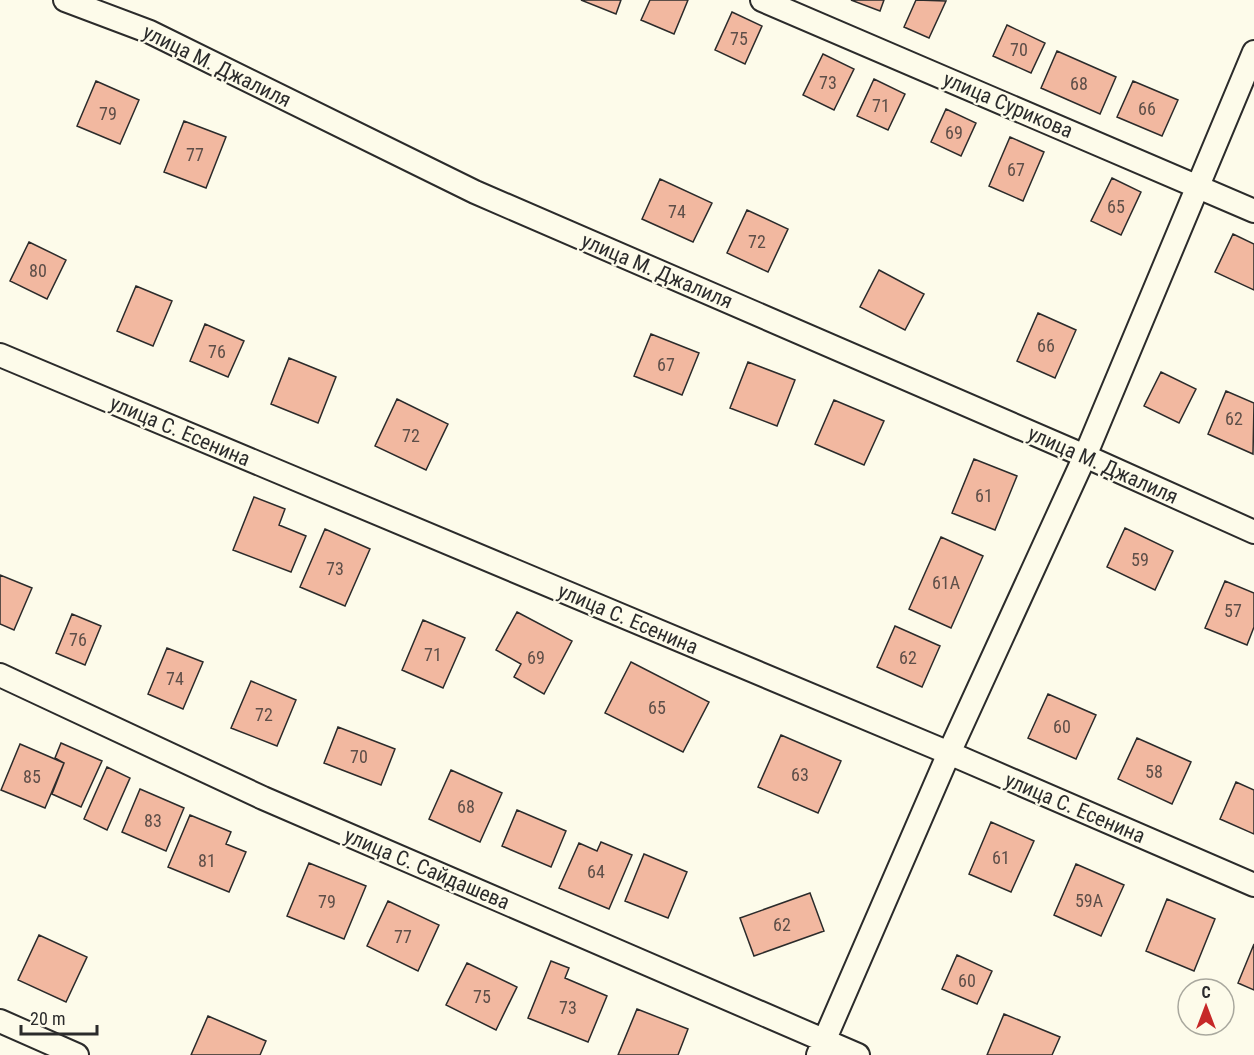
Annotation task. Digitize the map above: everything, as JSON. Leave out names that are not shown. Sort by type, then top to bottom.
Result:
[{"type":"street","name":"улица М. Джалиля","points":[[65,0],[150,32],[475,192],[1085,456],[1254,532]]},
{"type":"street","name":"улица Сурикова","points":[[762,0],[1254,211]]},
{"type":"street","points":[[821,1048],[949,753],[1085,456],[1254,52]]},
{"type":"street","name":"улица С. Есенина","points":[[0,355],[949,753],[1254,885]]},
{"type":"street","name":"улица С. Сайдашева","points":[[0,675],[264,798],[821,1048],[858,1055]]},
{"type":"street","points":[[0,1021],[77,1055]]},
{"type":"building","points":[[581,0],[621,0],[616,14]]},
{"type":"building","points":[[650,0],[688,0],[674,34],[641,20]]},
{"type":"building","points":[[851,0],[884,0],[880,11]]},
{"type":"building","points":[[916,0],[946,1],[929,38],[904,27]]},
{"type":"building","points":[[732,12],[762,26],[745,64],[715,50]]},
{"type":"building","points":[[1007,25],[1045,43],[1031,73],[993,56]]},
{"type":"building","points":[[1057,51],[1116,77],[1100,114],[1041,88]]},
{"type":"building","points":[[823,54],[854,69],[834,110],[803,95]]},
{"type":"building","points":[[874,79],[905,94],[888,130],[857,116]]},
{"type":"building","points":[[96,81],[139,100],[120,144],[77,126]]},
{"type":"building","points":[[1133,81],[1178,100],[1162,136],[1117,117]]},
{"type":"building","points":[[946,109],[976,123],[961,156],[931,142]]},
{"type":"building","points":[[184,121],[226,137],[206,188],[164,172]]},
{"type":"building","points":[[1010,137],[1044,152],[1023,201],[989,186]]},
{"type":"building","points":[[1112,178],[1141,192],[1121,235],[1091,221]]},
{"type":"building","points":[[660,179],[712,203],[693,242],[642,219]]},
{"type":"building","points":[[747,210],[788,229],[768,272],[727,253]]},
{"type":"building","points":[[1233,234],[1254,244],[1254,290],[1215,272]]},
{"type":"building","points":[[29,242],[66,260],[47,299],[10,281]]},
{"type":"building","points":[[879,270],[924,294],[905,330],[860,307]]},
{"type":"building","points":[[136,286],[172,301],[153,346],[117,331]]},
{"type":"building","points":[[1038,313],[1076,330],[1055,378],[1017,361]]},
{"type":"building","points":[[205,324],[244,341],[228,377],[190,361]]},
{"type":"building","points":[[651,334],[699,353],[682,395],[634,376]]},
{"type":"building","points":[[289,358],[336,377],[318,423],[271,404]]},
{"type":"building","points":[[748,362],[795,380],[777,426],[730,408]]},
{"type":"building","points":[[1161,372],[1196,389],[1179,423],[1144,406]]},
{"type":"building","points":[[1226,391],[1254,403],[1253,454],[1208,434]]},
{"type":"building","points":[[397,399],[448,424],[426,470],[375,446]]},
{"type":"building","points":[[834,400],[884,421],[864,465],[815,444]]},
{"type":"building","points":[[974,459],[1017,476],[995,530],[952,513]]},
{"type":"building","points":[[254,497],[285,509],[279,525],[306,536],[291,572],[233,550]]},
{"type":"building","points":[[1125,528],[1173,551],[1155,590],[1107,567]]},
{"type":"building","points":[[325,529],[370,549],[345,606],[300,587]]},
{"type":"building","points":[[941,537],[983,556],[951,628],[909,609]]},
{"type":"building","points":[[0,575],[32,588],[14,630],[0,624]]},
{"type":"building","points":[[1225,581],[1254,593],[1254,627],[1247,645],[1205,628]]},
{"type":"building","points":[[517,612],[572,641],[544,694],[514,677],[521,664],[496,650]]},
{"type":"building","points":[[72,614],[101,626],[85,665],[56,653]]},
{"type":"building","points":[[423,620],[465,638],[443,688],[402,670]]},
{"type":"building","points":[[895,626],[940,646],[922,687],[877,667]]},
{"type":"building","points":[[167,648],[203,662],[183,709],[148,694]]},
{"type":"building","points":[[631,662],[709,702],[683,752],[605,713]]},
{"type":"building","points":[[251,681],[296,700],[277,746],[231,728]]},
{"type":"building","points":[[1048,694],[1096,715],[1076,759],[1028,738]]},
{"type":"building","points":[[338,727],[395,749],[381,785],[324,763]]},
{"type":"building","points":[[781,735],[841,761],[818,813],[758,787]]},
{"type":"building","points":[[1137,738],[1191,762],[1172,804],[1118,779]]},
{"type":"building","points":[[61,743],[102,761],[81,807],[52,794],[64,763],[55,758]]},
{"type":"building","points":[[20,744],[64,763],[45,808],[1,790]]},
{"type":"building","points":[[107,767],[130,778],[107,830],[84,819]]},
{"type":"building","points":[[451,770],[502,793],[480,842],[429,819]]},
{"type":"building","points":[[1236,782],[1254,790],[1254,834],[1220,819]]},
{"type":"building","points":[[140,789],[184,808],[166,851],[122,832]]},
{"type":"building","points":[[517,810],[566,831],[551,867],[502,846]]},
{"type":"building","points":[[190,815],[231,832],[226,844],[246,852],[229,892],[168,867]]},
{"type":"building","points":[[991,822],[1034,841],[1011,892],[969,874]]},
{"type":"building","points":[[601,842],[632,855],[609,909],[559,888],[579,843],[597,851]]},
{"type":"building","points":[[644,854],[687,872],[668,918],[625,901]]},
{"type":"building","points":[[309,863],[366,886],[344,939],[287,916]]},
{"type":"building","points":[[1076,864],[1124,885],[1101,936],[1054,915]]},
{"type":"building","points":[[810,893],[824,931],[754,956],[740,918]]},
{"type":"building","points":[[1167,899],[1215,919],[1194,971],[1146,951]]},
{"type":"building","points":[[388,901],[439,925],[418,971],[367,946]]},
{"type":"building","points":[[39,935],[87,957],[66,1002],[18,980]]},
{"type":"building","points":[[1254,944],[1254,990],[1238,983]]},
{"type":"building","points":[[957,955],[992,971],[977,1004],[942,989]]},
{"type":"building","points":[[551,961],[569,968],[565,978],[607,996],[588,1042],[528,1018]]},
{"type":"building","points":[[467,963],[517,987],[496,1030],[446,1005]]},
{"type":"building","points":[[637,1009],[688,1029],[678,1055],[618,1055]]},
{"type":"building","points":[[1004,1014],[1060,1037],[1052,1055],[987,1055]]},
{"type":"building","points":[[208,1016],[266,1041],[260,1055],[191,1055]]}]
